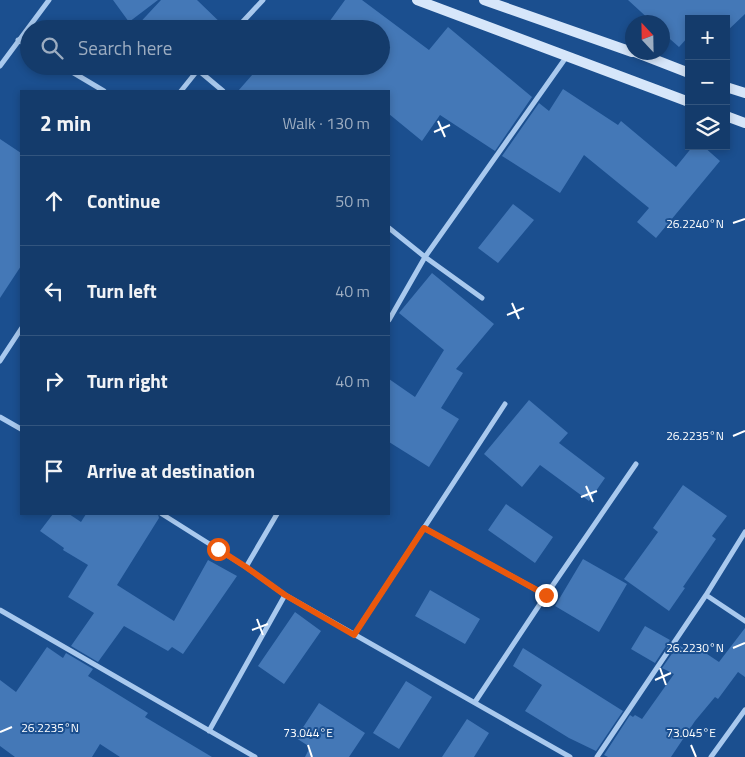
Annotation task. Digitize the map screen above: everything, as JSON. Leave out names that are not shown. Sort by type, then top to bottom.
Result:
[{"type":"main road","points":[[417,0],[685,100]]},
{"type":"main road","points":[[484,0],[625,49]]},
{"type":"main road","points":[[656,60],[685,71]]},
{"type":"main road","points":[[730,88],[745,94]]},
{"type":"main road","points":[[730,118],[745,124]]},
{"type":"street","points":[[33,20],[48,0]]},
{"type":"street","points":[[244,20],[263,0]]},
{"type":"street","points":[[0,66],[20,37]]},
{"type":"street","points":[[390,318],[425,258],[567,56]]},
{"type":"street","points":[[77,75],[102,90]]},
{"type":"street","points":[[183,90],[194,75]]},
{"type":"street","points":[[206,75],[222,90]]},
{"type":"street","points":[[390,229],[425,258],[482,298]]},
{"type":"street","points":[[0,361],[20,331]]},
{"type":"street","points":[[354,635],[505,404]]},
{"type":"street","points":[[0,417],[20,428]]},
{"type":"street","points":[[475,702],[636,464]]},
{"type":"street","points":[[164,515],[246,567],[285,595],[570,757]]},
{"type":"street","points":[[246,567],[276,515]]},
{"type":"street","points":[[424,528],[546,595]]},
{"type":"street","points":[[597,757],[706,595],[745,532]]},
{"type":"street","points":[[209,731],[285,595]]},
{"type":"street","points":[[706,595],[745,621]]},
{"type":"street","points":[[0,610],[255,757]]},
{"type":"street","points":[[711,757],[745,710]]},
{"type":"building","points":[[113,0],[158,0],[132,20],[128,20]]},
{"type":"building","points":[[161,0],[197,0],[218,20],[142,20]]},
{"type":"building","points":[[345,0],[362,0],[389,20],[331,20]]},
{"type":"building","points":[[628,0],[745,0],[745,14],[730,28],[730,15],[685,15],[685,40],[679,47],[670,39],[670,15],[644,15]]},
{"type":"building","points":[[390,21],[429,50],[448,27],[532,97],[495,151],[440,115],[422,141],[390,115],[390,90],[239,90],[252,75],[390,75]]},
{"type":"building","points":[[563,89],[618,125],[621,121],[676,167],[690,150],[708,150],[720,161],[656,238],[637,222],[649,208],[584,155],[560,193],[502,156],[539,103],[549,111]]},
{"type":"building","points":[[0,139],[20,152],[20,268],[0,298]]},
{"type":"building","points":[[513,204],[534,220],[498,263],[478,248]]},
{"type":"building","points":[[432,273],[494,324],[456,369],[463,373],[441,408],[459,419],[429,467],[390,443],[390,380],[415,397],[444,350],[399,313]]},
{"type":"building","points":[[529,400],[568,433],[559,443],[605,478],[589,501],[540,465],[522,487],[484,454]]},
{"type":"building","points":[[683,485],[727,516],[712,536],[716,539],[669,611],[624,579],[658,532],[653,528]]},
{"type":"building","points":[[506,504],[553,537],[535,563],[488,530]]},
{"type":"building","points":[[52,515],[70,515],[81,522],[85,515],[158,515],[159,518],[117,585],[174,621],[208,560],[237,576],[183,654],[172,647],[168,651],[124,626],[98,662],[71,646],[94,613],[68,597],[88,565],[63,550],[64,548],[40,531]]},
{"type":"building","points":[[583,559],[627,584],[599,632],[555,606]]},
{"type":"building","points":[[430,590],[480,619],[465,644],[415,616]]},
{"type":"building","points":[[295,612],[321,631],[284,684],[258,666]]},
{"type":"building","points":[[645,626],[670,640],[655,663],[631,649]]},
{"type":"building","points":[[745,628],[745,677],[738,672],[718,699],[715,697],[695,721],[671,757],[608,757],[604,755],[630,715],[633,717],[635,715],[642,719],[674,674],[662,668],[678,645],[691,652],[695,646],[719,662]]},
{"type":"building","points":[[47,647],[63,658],[66,653],[93,669],[88,676],[148,713],[145,717],[212,757],[120,757],[100,744],[92,757],[15,757],[0,746],[0,680],[16,692]]},
{"type":"building","points":[[523,648],[623,711],[596,751],[569,738],[525,711],[542,685],[513,666]]},
{"type":"building","points":[[406,681],[432,697],[399,749],[373,733]]},
{"type":"building","points":[[319,703],[365,733],[349,757],[305,757],[310,747],[296,738]]},
{"type":"building","points":[[467,719],[489,733],[474,757],[442,757]]},
{"type":"route","points":[[218,549],[285,595],[354,635],[424,528],[546,595]]}]
